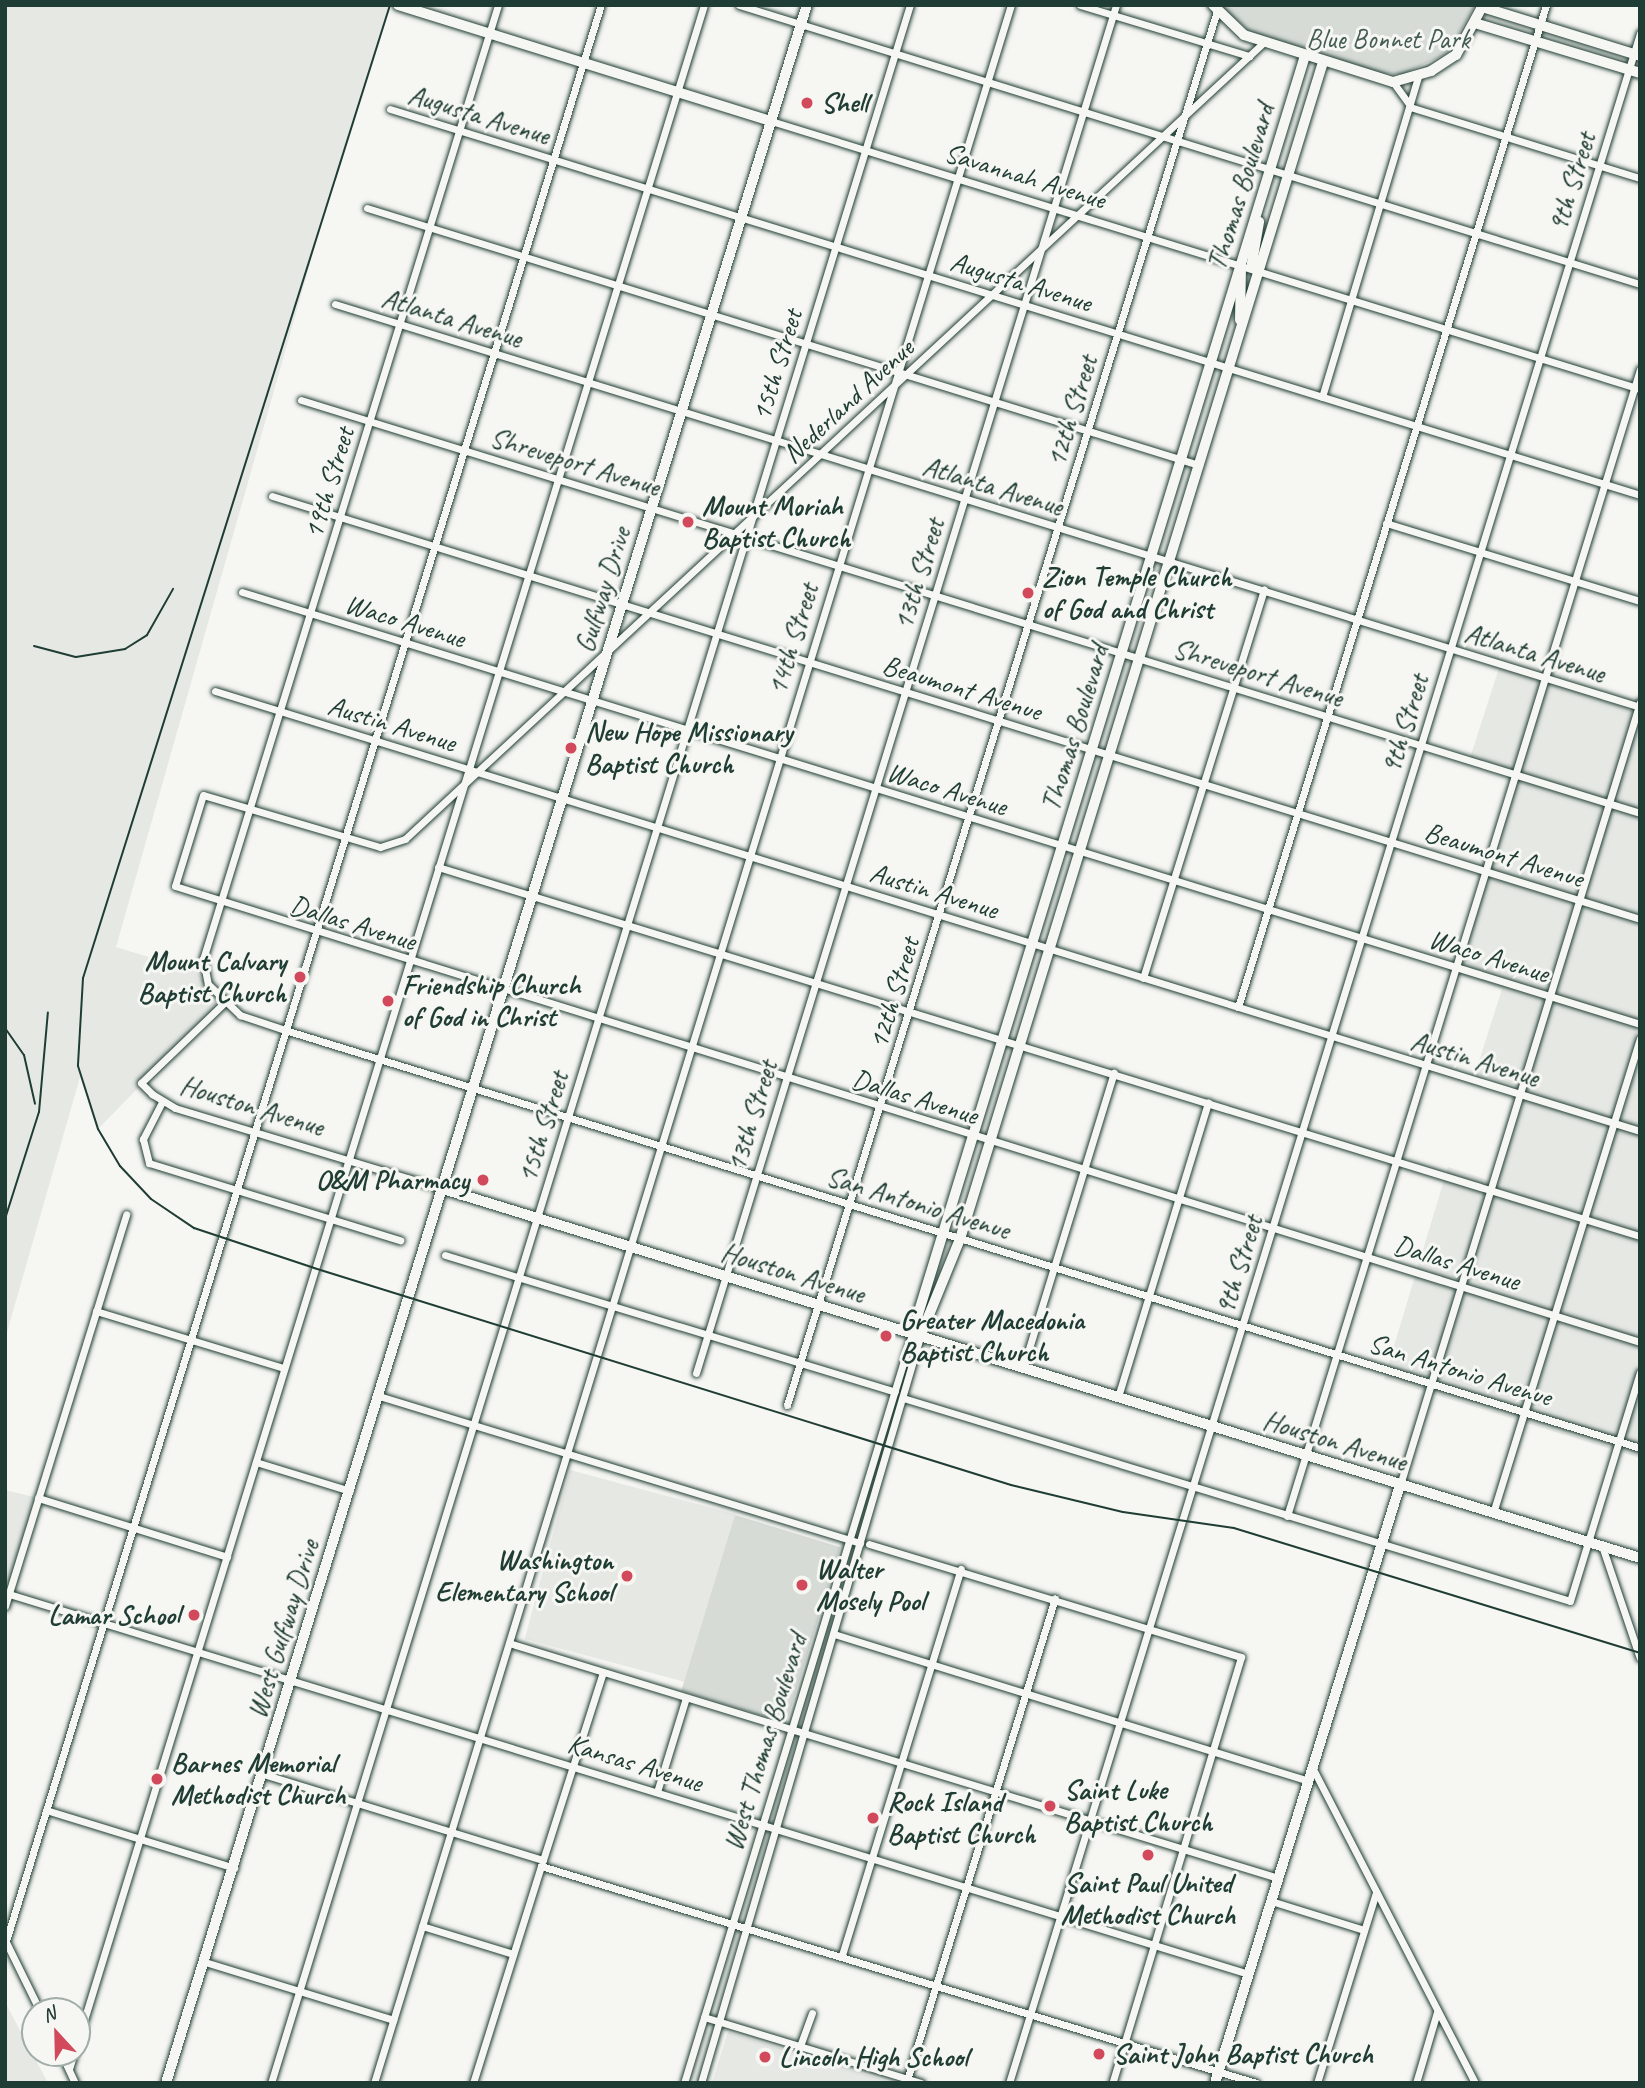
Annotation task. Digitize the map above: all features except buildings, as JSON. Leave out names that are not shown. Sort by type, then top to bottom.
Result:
[{"type":"main road","name":"Savannah Avenue","points":[[398,5],[771,121]]},
{"type":"main road","name":"Gulfway Drive","points":[[443,1189],[807,5]]},
{"type":"main road","points":[[1215,8],[1233,28],[1263,43],[1393,82],[1418,77],[1456,55],[1478,24],[1483,6],[1636,55]]},
{"type":"main road","points":[[1478,24],[1640,73]]},
{"type":"main road","name":"Thomas Boulevard","points":[[916,1335],[943,1233],[1305,56]]},
{"type":"main road","name":"Thomas Boulevard","points":[[916,1335],[960,1239],[1323,62]]},
{"type":"main road","points":[[1258,271],[1252,263],[1259,208]]},
{"type":"main road","points":[[1240,331],[1241,266]]},
{"type":"main road","name":"Houston Avenue","points":[[443,1189],[1640,1558]]},
{"type":"main road","name":"West Gulfway Drive","points":[[166,2083],[443,1189]]},
{"type":"main road","points":[[1215,2083],[1400,1485]]},
{"type":"street","name":"19th Street","points":[[224,1003],[202,972],[498,5]]},
{"type":"street","points":[[33,1997],[6,1941],[601,5]]},
{"type":"street","points":[[91,1998],[704,5]]},
{"type":"street","points":[[739,5],[1640,284]]},
{"type":"street","name":"15th Street","points":[[271,2083],[910,5]]},
{"type":"street","points":[[903,374],[927,275],[1011,5]]},
{"type":"street","points":[[1080,5],[1249,56]]},
{"type":"street","name":"13th Street","points":[[696,1373],[1116,5]]},
{"type":"street","points":[[1238,1007],[1546,5]]},
{"type":"street","name":"12th Street","points":[[787,1405],[1000,721],[1207,44],[1215,8]]},
{"type":"street","name":"9th Street","points":[[1009,2083],[1628,69],[1636,55],[1640,33]]},
{"type":"street","name":"Nederland Avenue","points":[[345,837],[380,847],[397,844],[479,772],[897,383],[903,374],[991,296],[1263,43]]},
{"type":"street","points":[[1322,397],[1418,77]]},
{"type":"street","points":[[1393,82],[1410,107],[1640,177]]},
{"type":"street","name":"Augusta Avenue","points":[[390,109],[1640,495]]},
{"type":"street","name":"Savannah Avenue","points":[[771,121],[1637,388]]},
{"type":"street","points":[[367,208],[1199,465]]},
{"type":"street","name":"Atlanta Avenue","points":[[335,304],[1639,705]]},
{"type":"street","points":[[1287,1516],[1604,484],[1637,388],[1640,369]]},
{"type":"street","name":"14th Street","points":[[374,2083],[778,758],[897,383]]},
{"type":"street","name":"Shreveport Avenue","points":[[301,400],[1640,813]]},
{"type":"street","name":"Beaumont Avenue","points":[[272,496],[1640,919]]},
{"type":"street","points":[[1386,523],[1640,601]]},
{"type":"street","points":[[1143,978],[1264,589]]},
{"type":"street","name":"Waco Avenue","points":[[242,592],[1640,1024]]},
{"type":"street","name":"Austin Avenue","points":[[215,691],[1640,1131]]},
{"type":"street","points":[[1400,1485],[1639,705]]},
{"type":"street","name":"Dallas Avenue","points":[[251,808],[202,795],[178,891],[1640,1342]]},
{"type":"street","points":[[251,808],[345,837]]},
{"type":"street","points":[[438,867],[1640,1236]]},
{"type":"street","name":"San Antonio Avenue","points":[[224,1003],[285,1030],[1640,1448]]},
{"type":"street","name":"Houston Avenue","points":[[224,1003],[141,1083],[162,1102],[443,1189]]},
{"type":"street","points":[[1493,1513],[1640,1038]]},
{"type":"street","points":[[1023,1368],[1114,1073]]},
{"type":"street","points":[[162,1102],[143,1139],[143,1154],[149,1163],[400,1240]]},
{"type":"street","points":[[1118,1397],[1208,1102]]},
{"type":"street","points":[[5,1606],[126,1214]]},
{"type":"street","points":[[445,1255],[895,1392]]},
{"type":"street","points":[[96,1311],[284,1368]]},
{"type":"street","name":"West Thomas Boulevard","points":[[684,2083],[848,1542],[895,1392],[916,1335]]},
{"type":"street","name":"West Thomas Boulevard","points":[[701,2083],[834,1634],[865,1544],[903,1398],[916,1335]]},
{"type":"street","points":[[903,1398],[1570,1601],[1640,1372]]},
{"type":"street","points":[[379,1396],[848,1542],[961,1569],[1241,1657],[1112,2083]]},
{"type":"street","points":[[256,1462],[350,1491]]},
{"type":"street","points":[[38,1499],[227,1556]]},
{"type":"street","points":[[1602,1546],[1640,1658]]},
{"type":"street","points":[[842,1955],[961,1569]]},
{"type":"street","name":"Kansas Avenue","points":[[9,1594],[1248,1974]]},
{"type":"street","points":[[907,2081],[1055,1598]]},
{"type":"street","points":[[834,1634],[1308,1781]]},
{"type":"street","points":[[509,1643],[1278,1878]]},
{"type":"street","points":[[473,2083],[603,1672]]},
{"type":"street","points":[[657,1792],[686,1698]]},
{"type":"street","points":[[1312,1767],[1475,2083]]},
{"type":"street","points":[[263,1774],[731,1923],[1256,2083]]},
{"type":"street","points":[[46,1810],[234,1868]]},
{"type":"street","points":[[1317,2083],[1376,1891]]},
{"type":"street","points":[[1271,1901],[1364,1930]]},
{"type":"street","points":[[422,1926],[513,1954]]},
{"type":"street","points":[[205,1962],[393,2020]]},
{"type":"street","points":[[1416,2083],[1437,2011]]},
{"type":"street","points":[[800,2046],[812,2013]]},
{"type":"street","points":[[704,2017],[907,2081],[921,2083]]},
{"type":"street","points":[[68,2067],[75,2083]]},
{"type":"shaded area","points":[[5,5],[390,5],[323,218],[116,947],[197,972],[220,1004],[98,1129],[80,1077],[5,1339]]},
{"type":"shaded area","points":[[1499,668],[1640,712],[1640,1458],[1384,1379],[1448,1167],[1497,1183],[1527,1089],[1475,1074],[1502,989],[1458,974],[1519,773],[1470,758]]},
{"type":"shaded area","name":"Washington Elementary School","points":[[570,1470],[735,1514],[690,1683],[525,1639]]},
{"type":"shaded area","points":[[5,1490],[38,1498],[5,1606]]},
{"type":"shaded area","points":[[5,2002],[21,2032],[21,2067],[40,2067],[48,2083],[5,2083]]},
{"type":"shaded area","name":"Lincoln High School","points":[[728,2032],[893,2083],[712,2083]]},
{"type":"green space","name":"Blue Bonnet Park","points":[[1218,5],[1475,5],[1448,53],[1403,74],[1372,73],[1254,34]]},
{"type":"green space","points":[[735,1515],[840,1547],[786,1723],[681,1691]]},
{"type":"railway","points":[[390,5],[83,978],[78,1066],[98,1129],[120,1166],[151,1199],[194,1228],[314,1268],[1011,1485],[1123,1512],[1234,1528],[1640,1653]]},
{"type":"railway","points":[[34,646],[76,657],[125,649],[147,635],[173,589]]},
{"type":"railway","points":[[5,1219],[39,1112],[48,1012]]},
{"type":"railway","points":[[5,1028],[24,1055],[35,1104]]},
{"type":"place","name":"Shell","points":[[807,103]]},
{"type":"place","name":"Mount Moriah Baptist Church","points":[[688,522]]},
{"type":"place","name":"Zion Temple Church of God and Christ","points":[[1028,593]]},
{"type":"place","name":"New Hope Missionary Baptist Church","points":[[571,748]]},
{"type":"place","name":"Mount Calvary Baptist Church","points":[[300,977]]},
{"type":"place","name":"Friendship Church of God in Christ","points":[[388,1001]]},
{"type":"place","name":"O&M Pharmacy","points":[[483,1180]]},
{"type":"place","name":"Greater Macedonia Baptist Church","points":[[886,1336]]},
{"type":"place","name":"Washington Elementary School","points":[[627,1576]]},
{"type":"place","name":"Walter Mosely Pool","points":[[802,1585]]},
{"type":"place","name":"Lamar School","points":[[194,1615]]},
{"type":"place","name":"Barnes Memorial Methodist Church","points":[[157,1779]]},
{"type":"place","name":"Saint Luke Baptist Church","points":[[1050,1806]]},
{"type":"place","name":"Rock Island Baptist Church","points":[[873,1818]]},
{"type":"place","name":"Saint Paul United Methodist Church","points":[[1148,1855]]},
{"type":"place","name":"Saint John Baptist Church","points":[[1099,2054]]},
{"type":"place","name":"Lincoln High School","points":[[765,2057]]}]
